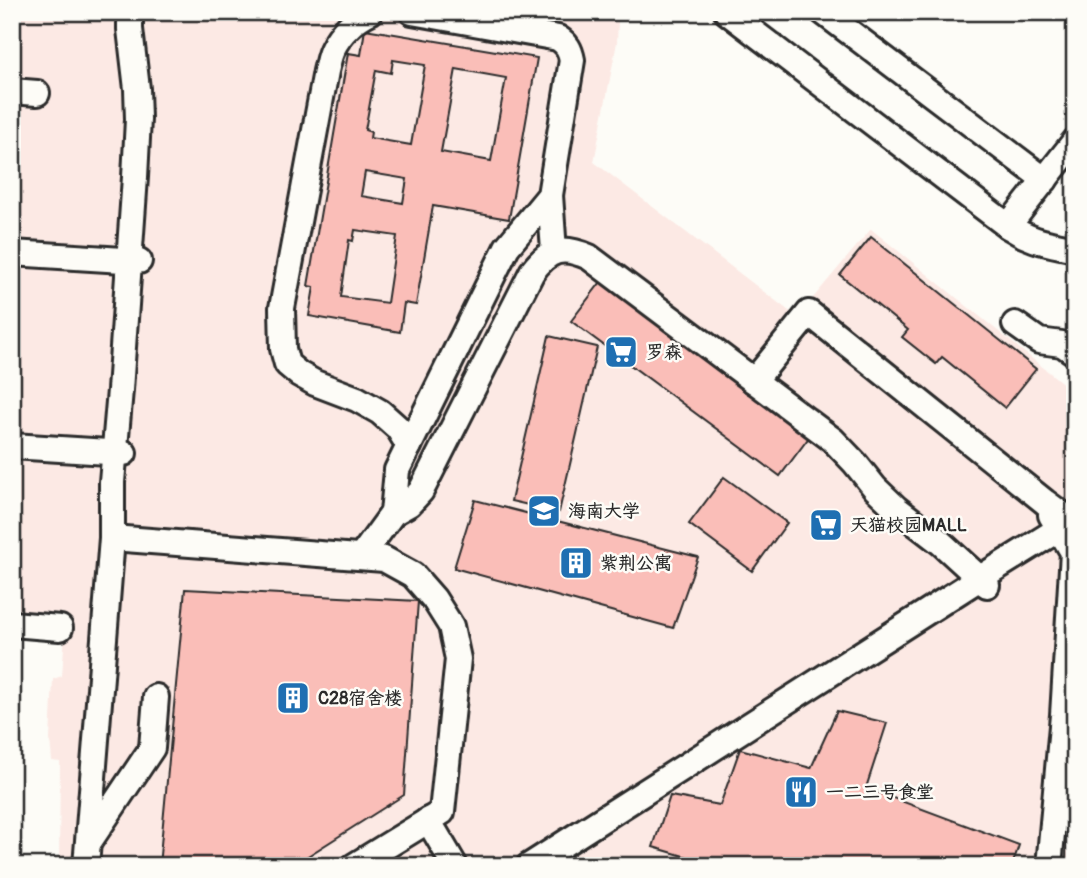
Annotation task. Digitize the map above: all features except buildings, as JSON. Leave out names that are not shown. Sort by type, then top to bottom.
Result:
[{"type":"street","points":[[370,12],[347,29],[333,47],[326,71],[282,308],[282,349],[287,364],[299,374],[380,412],[398,428],[409,446]]},
{"type":"street","points":[[412,12],[558,38],[571,50],[572,60],[550,195],[554,251]]},
{"type":"street","points":[[727,12],[1008,226],[1025,237],[1075,249]]},
{"type":"street","points":[[823,12],[1045,180]]},
{"type":"street","points":[[92,851],[116,538],[119,459],[130,391],[134,261],[147,118],[147,89],[134,15]]},
{"type":"street","points":[[12,91],[37,93]]},
{"type":"street","points":[[1008,226],[1075,141]]},
{"type":"street","points":[[393,513],[397,470],[507,247],[550,195]]},
{"type":"street","points":[[360,557],[393,513],[409,504],[421,491],[531,272],[554,251],[565,250],[589,257],[834,440],[897,509],[940,542],[983,582]]},
{"type":"street","points":[[12,253],[134,261]]},
{"type":"street","points":[[754,381],[809,313],[1045,502],[1070,528],[1073,552],[1071,722],[1049,866]]},
{"type":"street","points":[[1015,324],[1039,341],[1062,344],[1075,354]]},
{"type":"street","points":[[12,446],[119,459]]},
{"type":"street","points":[[12,457],[119,459]]},
{"type":"street","points":[[529,866],[1070,528]]},
{"type":"street","points":[[116,538],[384,559],[413,575],[435,599],[451,625],[458,659],[442,812],[354,866]]},
{"type":"street","points":[[12,624],[60,628]]},
{"type":"street","points":[[546,866],[820,685]]},
{"type":"street","points":[[92,851],[152,748],[156,697]]},
{"type":"street","points":[[1060,866],[1065,753]]},
{"type":"street","points":[[428,820],[455,866]]},
{"type":"shaded area","name":"海南大学","points":[[12,12],[563,12],[618,22],[617,42],[594,162],[797,317],[871,229],[1075,393],[1075,866],[59,866],[60,762],[52,761],[50,739],[53,679],[62,676],[65,632],[12,629]]},
{"type":"place","name":"罗森","points":[[621,352]]},
{"type":"place","name":"海南大学","points":[[544,511]]},
{"type":"place","name":"天猫校园MALL","points":[[826,525]]},
{"type":"place","name":"紫荆公寓","points":[[576,563]]},
{"type":"place","name":"C28宿舍楼","points":[[293,698]]},
{"type":"place","name":"一二三号食堂","points":[[801,792]]}]
